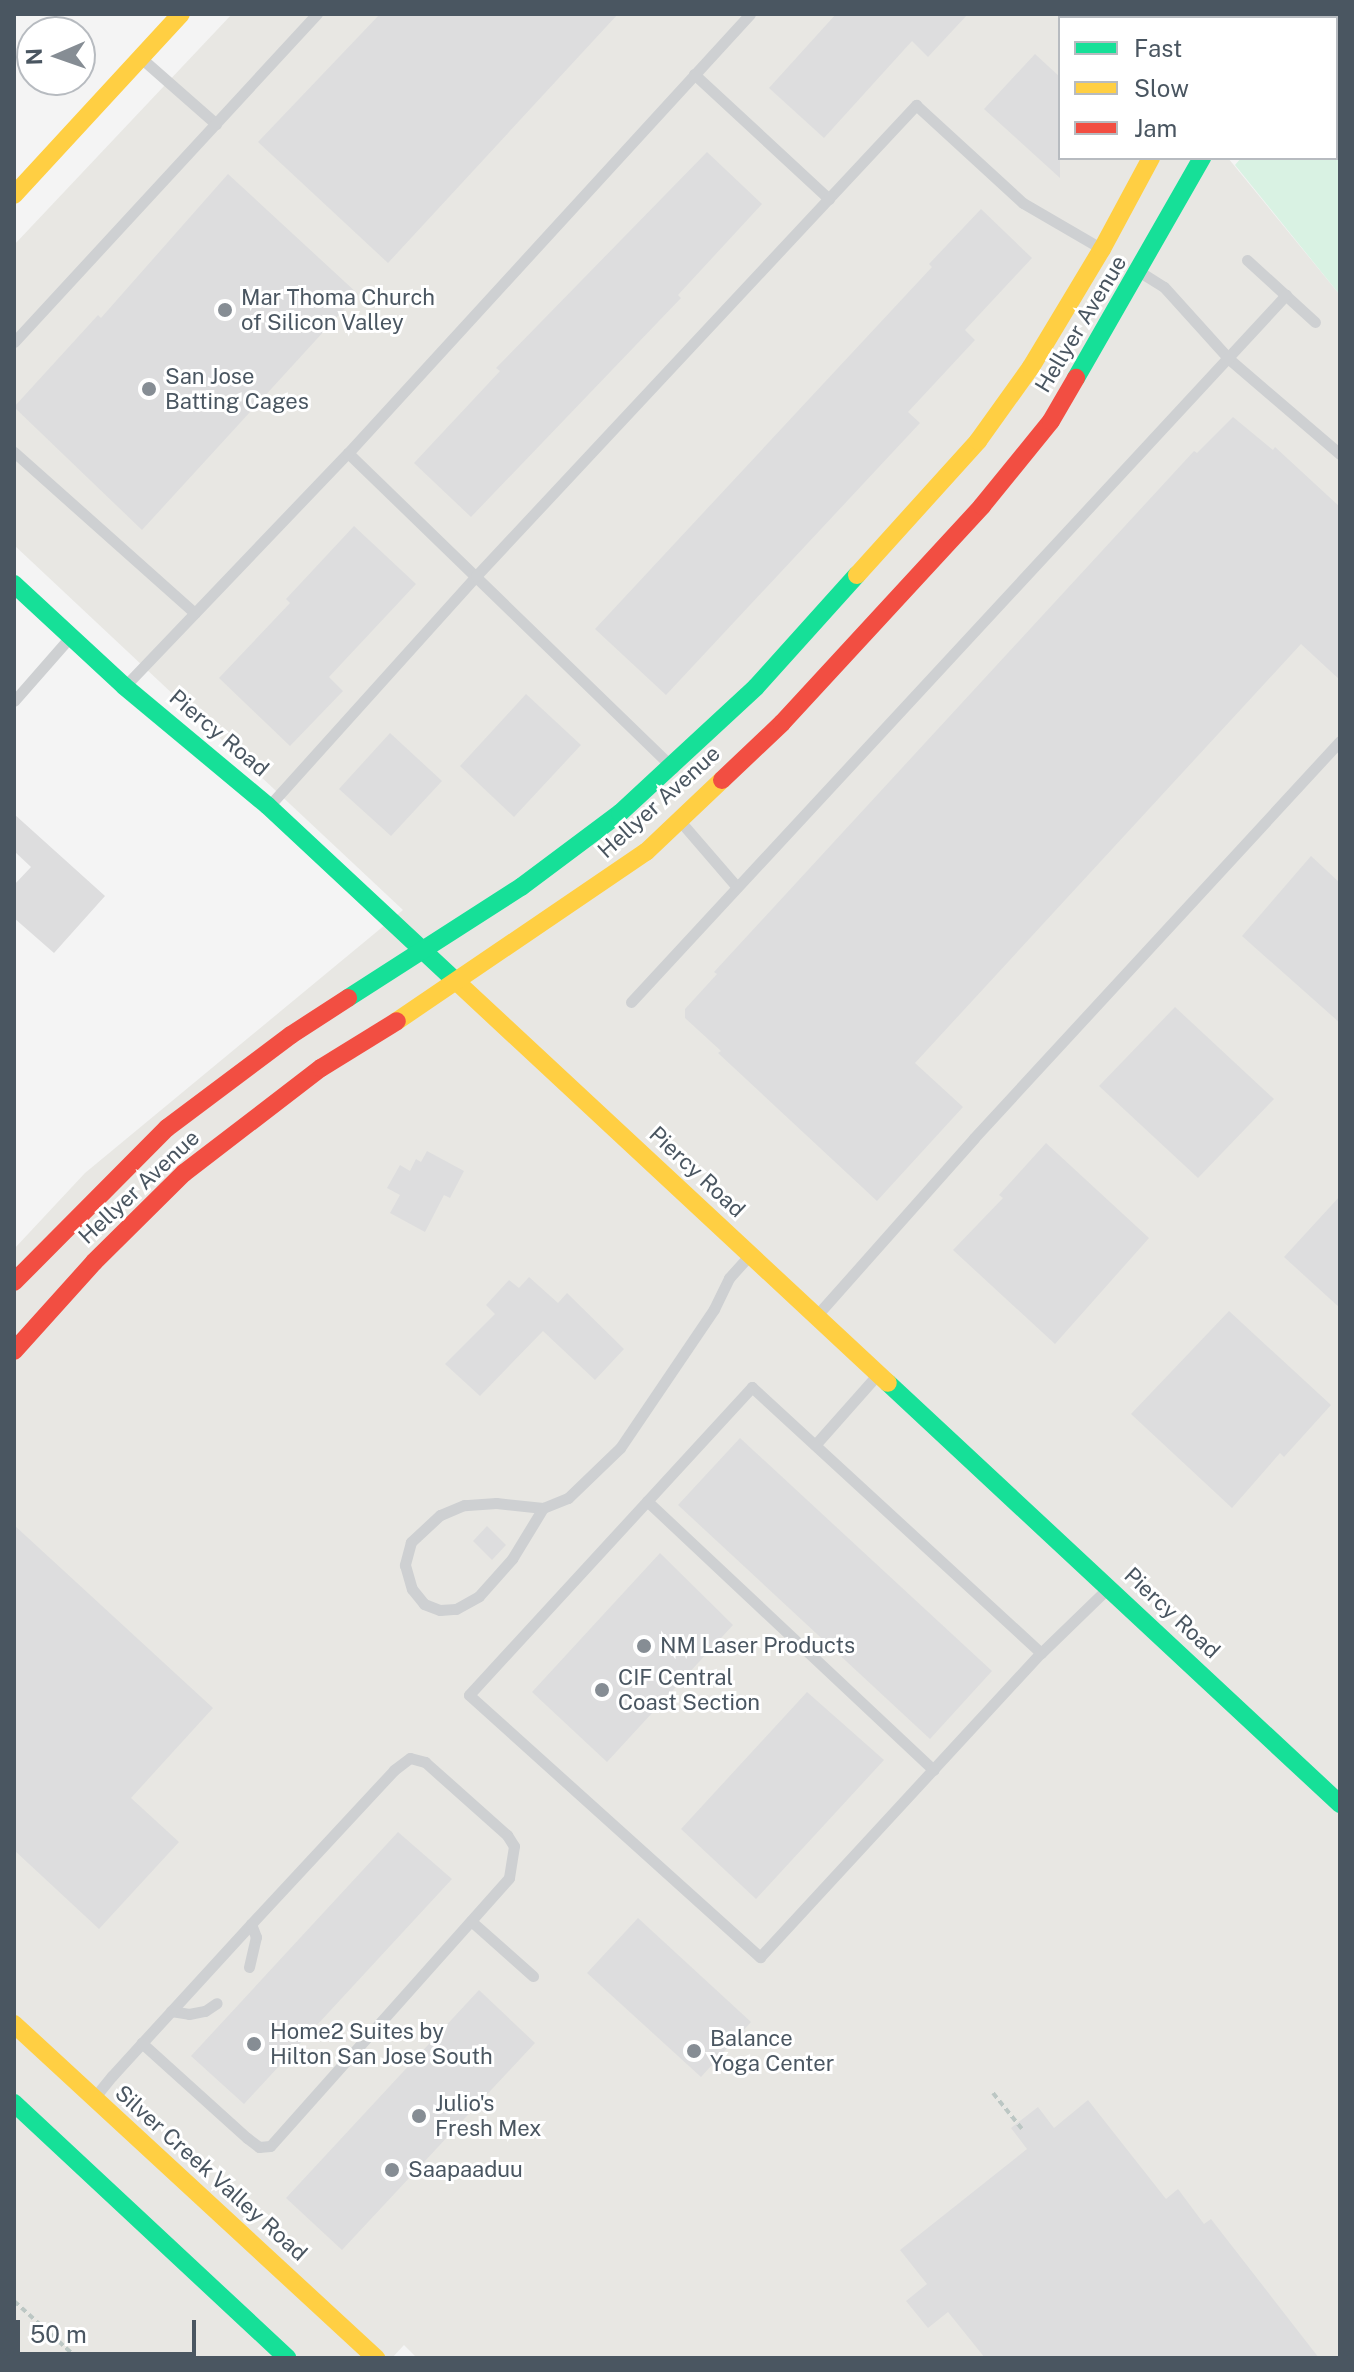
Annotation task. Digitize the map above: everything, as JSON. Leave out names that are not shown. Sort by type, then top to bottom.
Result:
[{"type":"main road","points":[[14,195],[181,14]]},
{"type":"main road","name":"Hellyer Avenue","points":[[14,1351],[94,1262],[184,1173],[321,1068],[458,982],[613,876],[680,820],[782,723],[982,506],[1051,421],[1121,261],[1150,160]]},
{"type":"main road","name":"Hellyer Avenue","points":[[14,1282],[167,1128],[291,1035],[521,887],[673,768],[756,687],[978,441],[1031,367],[1121,261],[1200,160]]},
{"type":"main road","name":"Piercy Road","points":[[14,584],[124,686],[268,806],[1340,1804]]},
{"type":"main road","name":"Silver Creek Valley Road","points":[[14,2024],[376,2358]]},
{"type":"main road","points":[[14,2103],[287,2358]]},
{"type":"lane","points":[[14,342],[317,14]]},
{"type":"lane","points":[[124,686],[348,453],[750,14]]},
{"type":"lane","points":[[140,58],[216,124]]},
{"type":"lane","points":[[694,74],[829,199]]},
{"type":"lane","points":[[268,806],[476,576],[916,105],[1023,203],[1164,287],[1229,359],[1340,454]]},
{"type":"lane","points":[[1247,260],[1315,322]]},
{"type":"lane","points":[[631,1002],[1286,295]]},
{"type":"lane","points":[[14,452],[195,613]]},
{"type":"lane","points":[[348,453],[673,768]]},
{"type":"lane","points":[[14,701],[70,636]]},
{"type":"lane","points":[[817,1316],[984,1126],[1340,741]]},
{"type":"lane","points":[[680,820],[737,887]]},
{"type":"lane","points":[[543,1508],[512,1559],[479,1596],[456,1609],[440,1610],[424,1604],[412,1589],[405,1565],[411,1542],[440,1515],[464,1505],[522,1504],[543,1508],[568,1498],[620,1448],[714,1309],[729,1278],[750,1254]]},
{"type":"lane","points":[[815,1445],[878,1373]]},
{"type":"lane","points":[[1041,1653],[752,1387],[469,1695],[760,1957],[1041,1653],[1109,1587]]},
{"type":"lane","points":[[647,1501],[933,1770]]},
{"type":"lane","points":[[94,2099],[142,2043],[251,1924],[394,1770],[410,1758],[425,1762],[507,1835],[514,1846],[509,1878],[270,2146],[259,2147],[247,2138],[142,2043]]},
{"type":"lane","points":[[471,1921],[533,1976]]},
{"type":"lane","points":[[249,1967],[256,1937],[251,1924]]},
{"type":"lane","points":[[171,2011],[189,2014],[205,2011],[217,2003]]},
{"type":"path","points":[[993,2093],[1022,2129]]},
{"type":"path","points":[[14,2301],[77,2358]]},
{"type":"shaded area","points":[[232,14],[1071,14],[1073,16],[1058,16],[1058,160],[1230,160],[1340,295],[1340,2358],[417,2358],[404,2345],[392,2358],[14,2358],[14,1249],[85,1173],[403,910],[14,545],[14,245]]},
{"type":"green space","points":[[1340,34],[1340,295],[1235,165],[1239,160],[1338,160]]},
{"type":"building","points":[[380,14],[618,14],[388,263],[258,142]]},
{"type":"building","points":[[836,14],[968,14],[928,57],[912,41],[824,138],[769,88]]},
{"type":"building","points":[[1035,54],[1058,75],[1060,178],[984,109]]},
{"type":"building","points":[[707,152],[762,204],[678,295],[681,298],[471,517],[414,463],[500,371],[496,368]]},
{"type":"building","points":[[228,174],[358,294],[142,530],[14,407],[98,315],[101,318]]},
{"type":"building","points":[[981,209],[1032,258],[965,330],[975,340],[908,412],[920,423],[666,695],[595,629],[932,267],[929,264]]},
{"type":"building","points":[[1233,417],[1273,450],[1275,447],[1340,507],[1340,680],[1301,644],[915,1063],[963,1107],[877,1201],[718,1053],[721,1051],[685,1018],[685,1009],[717,974],[714,972],[1194,451],[1197,453]]},
{"type":"building","points":[[354,526],[416,584],[329,677],[343,691],[290,746],[219,678],[290,603],[286,599]]},
{"type":"building","points":[[526,694],[581,745],[514,817],[460,766]]},
{"type":"building","points":[[390,733],[442,781],[391,836],[339,789]]},
{"type":"building","points":[[14,814],[105,896],[54,953],[14,918],[14,885],[31,867],[14,851]]},
{"type":"building","points":[[1311,856],[1340,883],[1340,1023],[1242,936]]},
{"type":"building","points":[[1175,1007],[1274,1099],[1198,1178],[1099,1086]]},
{"type":"building","points":[[1046,1143],[1149,1238],[1055,1344],[953,1250],[1003,1198],[999,1195]]},
{"type":"building","points":[[427,1151],[464,1171],[450,1198],[444,1195],[425,1232],[390,1213],[400,1195],[387,1188],[400,1165],[410,1171],[416,1159],[421,1162]]},
{"type":"building","points":[[1340,1196],[1340,1308],[1284,1257]]},
{"type":"building","points":[[529,1277],[558,1303],[567,1293],[624,1349],[595,1380],[543,1331],[480,1396],[445,1364],[495,1314],[486,1305],[509,1280],[519,1288]]},
{"type":"building","points":[[1229,1311],[1331,1405],[1284,1457],[1280,1453],[1232,1508],[1131,1414]]},
{"type":"building","points":[[740,1438],[992,1671],[930,1739],[678,1505]]},
{"type":"building","points":[[14,1525],[213,1708],[131,1798],[179,1842],[99,1929],[14,1850]]},
{"type":"building","points":[[487,1526],[506,1545],[492,1560],[473,1541]]},
{"type":"building","points":[[660,1553],[733,1625],[607,1762],[532,1692]]},
{"type":"building","points":[[807,1692],[884,1760],[756,1899],[681,1829]]},
{"type":"building","points":[[398,1832],[452,1879],[244,2104],[191,2056]]},
{"type":"building","points":[[638,1918],[751,2022],[701,2077],[587,1973]]},
{"type":"building","points":[[479,1990],[535,2043],[342,2250],[286,2198]]},
{"type":"building","points":[[1088,2100],[1166,2199],[1178,2189],[1204,2224],[1211,2219],[1319,2358],[985,2358],[948,2312],[928,2328],[906,2301],[927,2284],[900,2250],[1027,2149],[1011,2128],[1038,2107],[1054,2128]]},
{"type":"traffic: fast","points":[[1076,378],[1201,160]]},
{"type":"traffic: fast","points":[[348,998],[521,887],[620,813],[756,687],[857,575]]},
{"type":"traffic: fast","points":[[14,584],[124,686],[268,806],[458,983]]},
{"type":"traffic: fast","points":[[888,1383],[1340,1804]]},
{"type":"traffic: fast","points":[[14,2103],[287,2358]]},
{"type":"traffic: slow","points":[[14,195],[181,14]]},
{"type":"traffic: slow","points":[[857,575],[978,441],[1031,367],[1102,249],[1150,160]]},
{"type":"traffic: slow","points":[[397,1021],[646,852],[722,780]]},
{"type":"traffic: slow","points":[[458,983],[888,1383]]},
{"type":"traffic: slow","points":[[14,2024],[376,2358]]},
{"type":"traffic: jam","points":[[722,780],[782,723],[982,506],[1051,421],[1076,378]]},
{"type":"traffic: jam","points":[[14,1282],[167,1128],[291,1035],[348,998]]},
{"type":"traffic: jam","points":[[14,1351],[94,1262],[184,1173],[321,1068],[397,1021]]},
{"type":"place","name":"Mar Thoma Church of Silicon Valley","points":[[225,310]]},
{"type":"place","name":"San Jose Batting Cages","points":[[149,389]]},
{"type":"place","name":"NM Laser Products","points":[[644,1646]]},
{"type":"place","name":"CIF Central Coast Section","points":[[602,1690]]},
{"type":"place","name":"Home2 Suites by Hilton San Jose South","points":[[254,2044]]},
{"type":"place","name":"Balance Yoga Center","points":[[694,2051]]},
{"type":"place","name":"Julio's Fresh Mex","points":[[419,2116]]},
{"type":"place","name":"Saapaaduu","points":[[392,2170]]}]
